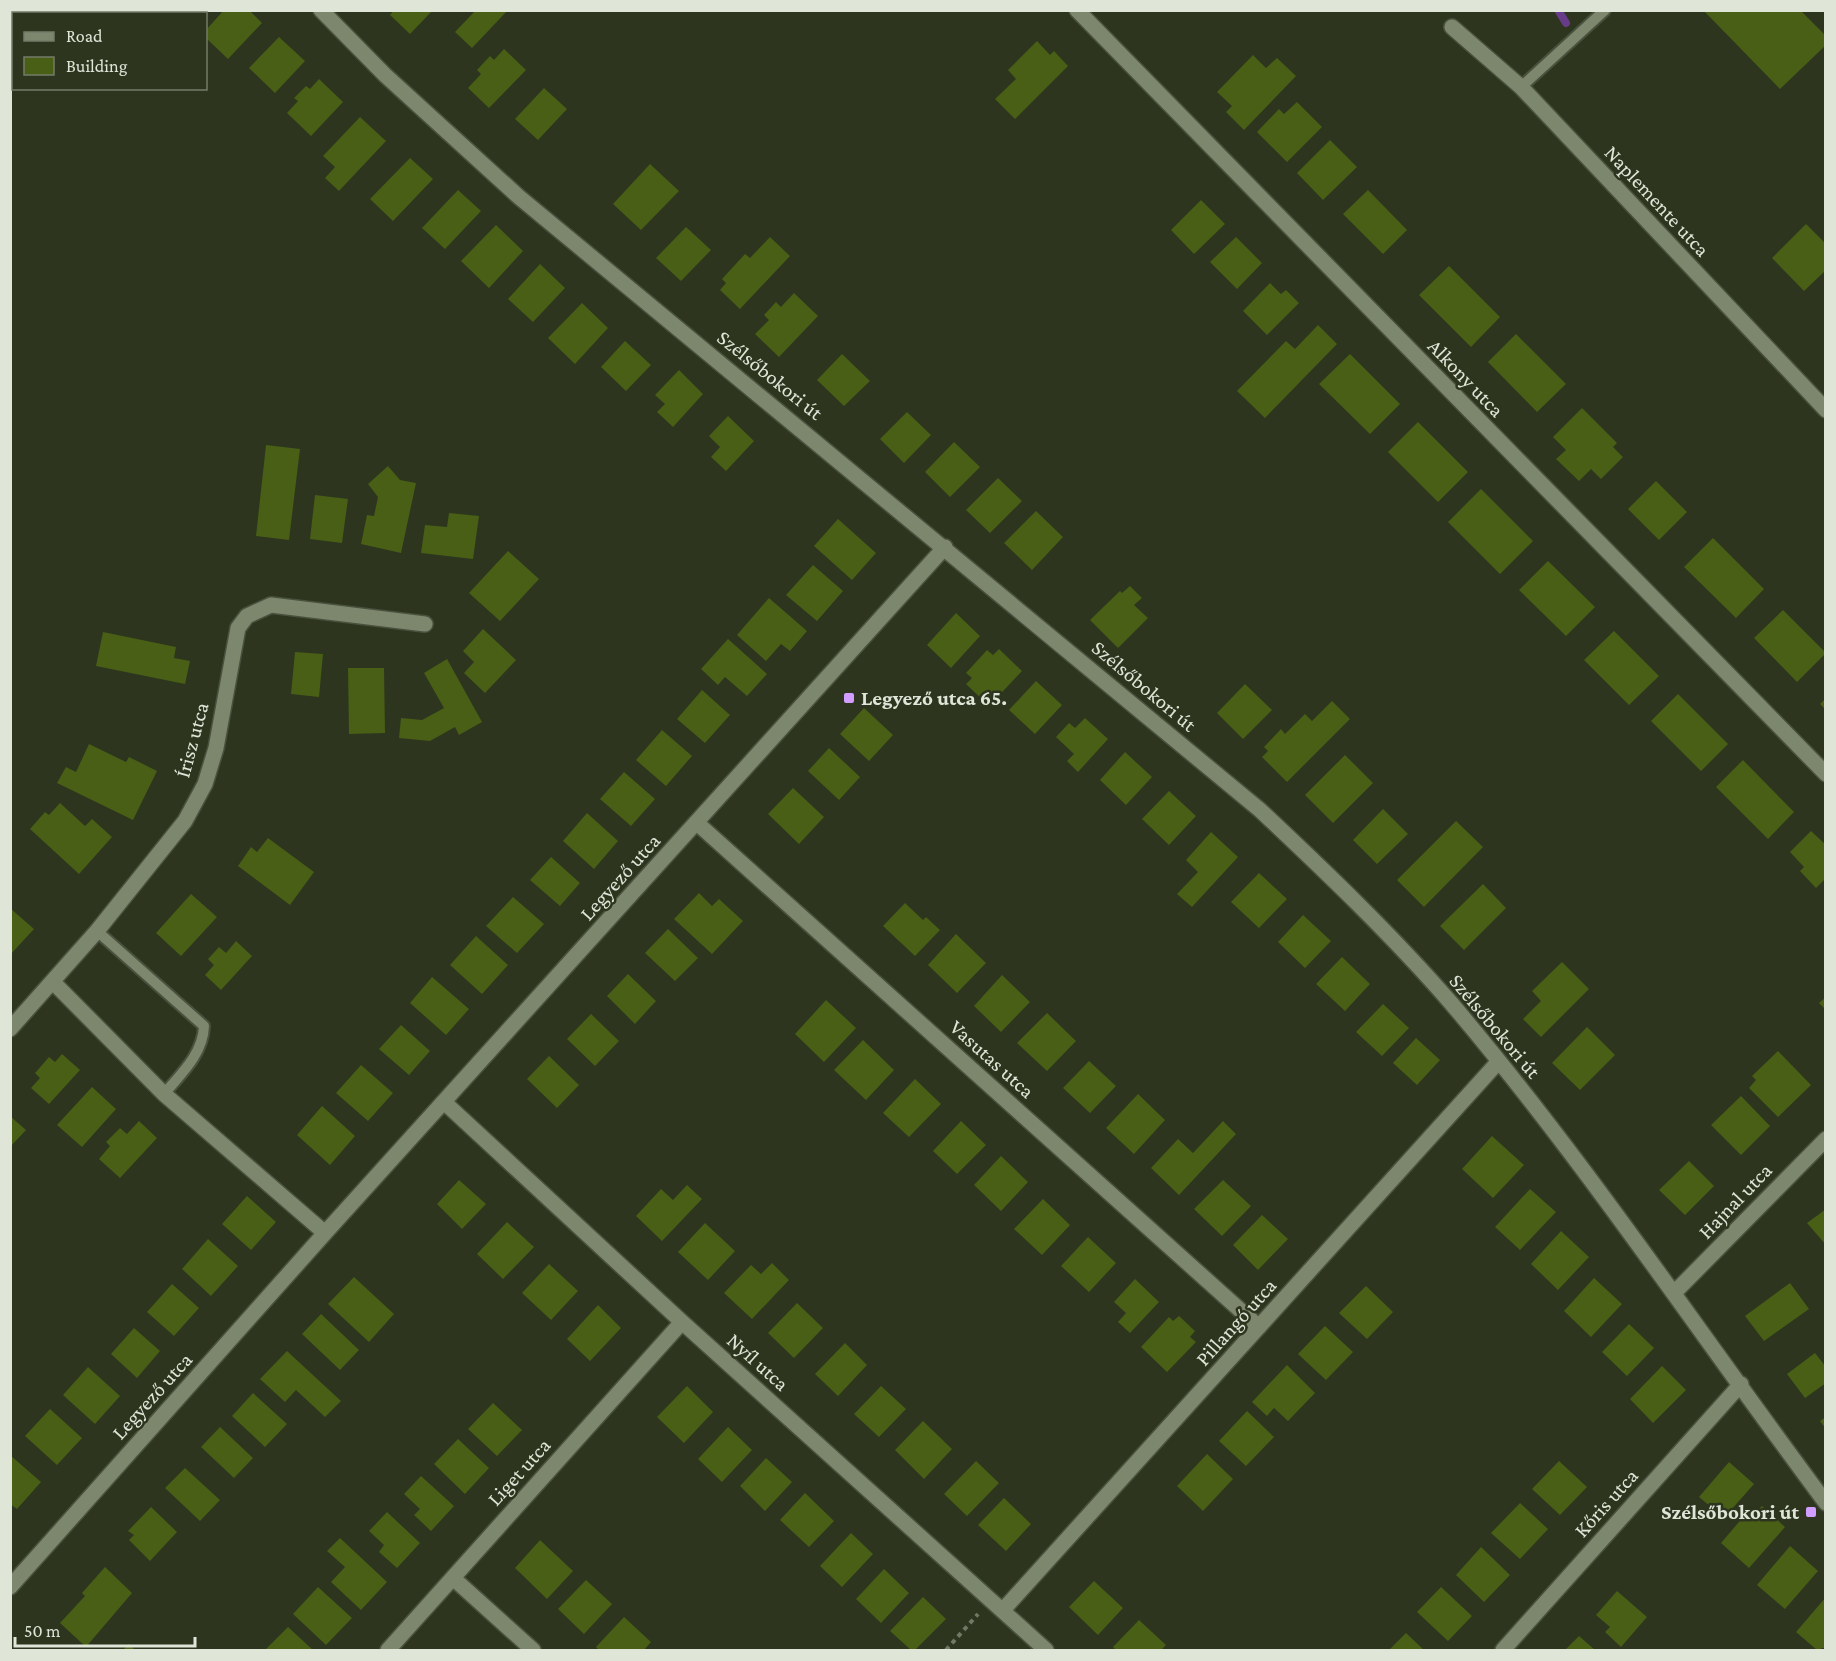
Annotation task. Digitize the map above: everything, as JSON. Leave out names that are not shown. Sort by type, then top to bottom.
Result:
[{"type":"street","name":"Szélsőbokori út","points":[[321,10],[385,75],[519,197],[945,547],[1260,810],[1342,887],[1449,1001],[1499,1061],[1674,1293],[1826,1503]]},
{"type":"street","name":"Alkony utca","points":[[1077,10],[1826,774]]},
{"type":"street","name":"Naplemente utca","points":[[1452,27],[1521,87],[1826,410]]},
{"type":"street","name":"Legyező utca","points":[[10,1587],[325,1233],[945,547]]},
{"type":"street","name":"Írisz utca","points":[[10,1029],[97,931],[185,821],[205,784],[216,748],[238,628],[247,616],[259,608],[271,605],[425,624]]},
{"type":"street","name":"Vasutas utca","points":[[697,823],[1259,1327]]},
{"type":"street","points":[[53,982],[164,1094],[325,1233]]},
{"type":"street","name":"Pillangó utca","points":[[1003,1610],[1499,1061]]},
{"type":"street","name":"Nyíl utca","points":[[444,1102],[682,1322],[1046,1650]]},
{"type":"street","name":"Hajnal utca","points":[[1674,1293],[1826,1139]]},
{"type":"street","name":"Liget utca","points":[[388,1650],[682,1322]]},
{"type":"street","name":"Kőris utca","points":[[1503,1650],[1741,1384]]},
{"type":"street","points":[[453,1578],[533,1650]]},
{"type":"lane","points":[[1521,87],[1605,10]]},
{"type":"lane","points":[[97,931],[204,1026],[204,1040],[195,1057],[164,1094]]},
{"type":"path","points":[[946,1650],[983,1608],[1003,1610]]},
{"type":"building","points":[[224,10],[249,10],[262,23],[228,59],[207,39],[207,29]]},
{"type":"building","points":[[394,10],[433,10],[410,34],[390,15]]},
{"type":"building","points":[[476,10],[508,10],[472,48],[455,32]]},
{"type":"building","points":[[1703,10],[1800,10],[1826,36],[1826,45],[1780,89]]},
{"type":"building","points":[[279,37],[305,61],[275,93],[249,68]]},
{"type":"building","points":[[1037,41],[1050,55],[1054,51],[1068,66],[1015,119],[995,99],[1016,79],[1008,70]]},
{"type":"building","points":[[504,49],[526,70],[489,108],[468,88],[481,74],[477,70],[490,56],[494,60]]},
{"type":"building","points":[[1253,55],[1266,68],[1277,58],[1296,76],[1244,130],[1226,112],[1232,106],[1217,92]]},
{"type":"building","points":[[319,79],[343,102],[311,136],[287,113],[298,101],[294,98],[306,86],[310,89]]},
{"type":"building","points":[[544,88],[567,109],[538,140],[515,119]]},
{"type":"building","points":[[1297,102],[1322,127],[1287,162],[1257,132],[1279,109],[1284,114]]},
{"type":"building","points":[[360,117],[386,141],[339,191],[325,178],[335,167],[323,156]]},
{"type":"building","points":[[1330,140],[1357,167],[1323,200],[1297,173]]},
{"type":"building","points":[[410,158],[433,179],[393,221],[370,199]]},
{"type":"building","points":[[650,164],[679,191],[641,230],[613,204]]},
{"type":"building","points":[[458,190],[481,211],[445,249],[422,228]]},
{"type":"building","points":[[1368,190],[1407,230],[1383,254],[1343,214]]},
{"type":"building","points":[[1201,200],[1225,224],[1194,254],[1171,230]]},
{"type":"building","points":[[1806,224],[1826,244],[1826,270],[1804,291],[1772,258]]},
{"type":"building","points":[[496,225],[523,251],[489,288],[461,261]]},
{"type":"building","points":[[686,227],[711,250],[681,281],[656,258]]},
{"type":"building","points":[[770,237],[790,256],[740,309],[720,290],[726,283],[722,279],[745,254],[750,258]]},
{"type":"building","points":[[1236,237],[1262,263],[1237,289],[1210,262]]},
{"type":"building","points":[[540,264],[565,288],[533,322],[508,299]]},
{"type":"building","points":[[1449,266],[1500,317],[1471,347],[1419,295]]},
{"type":"building","points":[[1270,283],[1281,294],[1286,290],[1299,303],[1267,335],[1243,311]]},
{"type":"building","points":[[794,293],[818,316],[779,357],[755,334],[769,320],[764,315],[776,302],[781,307]]},
{"type":"building","points":[[582,303],[608,328],[575,364],[548,338]]},
{"type":"building","points":[[1318,325],[1337,344],[1265,418],[1237,391],[1286,341],[1295,349]]},
{"type":"building","points":[[1516,334],[1566,384],[1537,412],[1488,362]]},
{"type":"building","points":[[625,341],[651,365],[626,391],[601,367]]},
{"type":"building","points":[[842,354],[870,381],[844,406],[817,380]]},
{"type":"building","points":[[1350,354],[1400,404],[1370,434],[1319,384]]},
{"type":"building","points":[[679,370],[703,394],[673,427],[657,412],[665,404],[655,395]]},
{"type":"building","points":[[1582,408],[1617,443],[1613,447],[1623,457],[1601,479],[1591,469],[1579,481],[1556,459],[1566,450],[1553,437]]},
{"type":"building","points":[[907,412],[931,435],[904,463],[880,439]]},
{"type":"building","points":[[728,416],[754,441],[726,471],[711,457],[720,447],[709,436]]},
{"type":"building","points":[[1418,422],[1468,472],[1438,502],[1388,452]]},
{"type":"building","points":[[954,442],[980,467],[950,497],[925,472]]},
{"type":"building","points":[[266,445],[300,449],[289,540],[256,536]]},
{"type":"building","points":[[388,466],[400,480],[416,483],[401,553],[361,544],[367,515],[374,516],[378,497],[368,484]]},
{"type":"building","points":[[998,478],[1022,501],[990,533],[966,510]]},
{"type":"building","points":[[1656,481],[1687,512],[1659,540],[1628,509]]},
{"type":"building","points":[[1481,489],[1533,541],[1500,574],[1448,522]]},
{"type":"building","points":[[315,495],[348,499],[342,543],[310,539]]},
{"type":"building","points":[[1036,511],[1063,537],[1032,570],[1004,543]]},
{"type":"building","points":[[449,513],[479,516],[473,559],[421,553],[425,525],[447,527]]},
{"type":"building","points":[[838,519],[876,553],[852,580],[814,546]]},
{"type":"building","points":[[1713,538],[1764,589],[1736,618],[1684,567]]},
{"type":"building","points":[[508,551],[539,579],[500,621],[469,593]]},
{"type":"building","points":[[1548,561],[1595,607],[1566,636],[1519,590]]},
{"type":"building","points":[[813,565],[843,591],[817,621],[786,595]]},
{"type":"building","points":[[1130,586],[1142,598],[1134,605],[1148,618],[1118,648],[1090,620],[1120,591],[1122,593]]},
{"type":"building","points":[[769,598],[807,631],[790,651],[781,644],[766,661],[737,635]]},
{"type":"building","points":[[1783,610],[1826,653],[1797,682],[1754,638]]},
{"type":"building","points":[[956,613],[980,636],[951,668],[927,645]]},
{"type":"building","points":[[483,629],[516,660],[485,693],[464,673],[474,662],[463,651]]},
{"type":"building","points":[[1614,631],[1659,676],[1629,705],[1584,660]]},
{"type":"building","points":[[103,632],[176,647],[174,658],[190,661],[185,684],[96,666]]},
{"type":"building","points":[[728,639],[767,674],[747,696],[725,677],[718,685],[701,669]]},
{"type":"building","points":[[999,649],[1022,671],[989,706],[966,684],[972,678],[966,673],[987,650],[993,655]]},
{"type":"building","points":[[295,652],[323,654],[319,697],[291,694]]},
{"type":"building","points":[[447,659],[482,722],[459,735],[455,727],[430,741],[399,738],[401,718],[422,720],[444,708],[424,673]]},
{"type":"building","points":[[348,668],[384,668],[385,733],[349,734]]},
{"type":"building","points":[[1036,681],[1062,705],[1035,734],[1009,710]]},
{"type":"building","points":[[1245,684],[1272,710],[1243,739],[1217,713]]},
{"type":"building","points":[[702,690],[730,715],[705,743],[677,719]]},
{"type":"building","points":[[1678,694],[1728,744],[1701,771],[1651,721]]},
{"type":"building","points":[[1826,698],[1826,710],[1820,704]]},
{"type":"building","points":[[1332,701],[1350,719],[1287,782],[1262,757],[1268,751],[1264,747],[1281,729],[1285,734],[1305,714],[1312,721]]},
{"type":"building","points":[[864,708],[893,735],[869,761],[840,734]]},
{"type":"building","points":[[1085,718],[1108,739],[1078,772],[1067,761],[1074,754],[1056,737],[1069,723],[1075,728]]},
{"type":"building","points":[[662,730],[692,756],[666,786],[636,760]]},
{"type":"building","points":[[89,744],[126,762],[129,757],[157,771],[133,820],[57,783],[66,767],[76,772]]},
{"type":"building","points":[[829,748],[860,777],[839,800],[808,771]]},
{"type":"building","points":[[1125,752],[1152,777],[1126,805],[1100,780]]},
{"type":"building","points":[[1345,755],[1373,783],[1333,823],[1305,795]]},
{"type":"building","points":[[1743,760],[1794,812],[1768,839],[1716,787]]},
{"type":"building","points":[[624,772],[655,799],[631,826],[600,799]]},
{"type":"building","points":[[793,788],[824,817],[799,844],[768,814]]},
{"type":"building","points":[[1169,791],[1196,816],[1169,845],[1142,819]]},
{"type":"building","points":[[60,803],[85,826],[92,819],[112,837],[79,874],[30,829],[45,812],[49,815]]},
{"type":"building","points":[[1383,809],[1408,834],[1377,864],[1353,840]]},
{"type":"building","points":[[587,813],[618,841],[594,869],[563,841]]},
{"type":"building","points":[[1456,821],[1483,847],[1424,907],[1397,880]]},
{"type":"building","points":[[1811,831],[1826,845],[1826,878],[1816,888],[1800,871],[1804,867],[1790,852]]},
{"type":"building","points":[[1211,832],[1238,857],[1192,907],[1177,894],[1198,872],[1186,860]]},
{"type":"building","points":[[268,838],[314,872],[290,905],[238,866],[251,847],[257,852]]},
{"type":"building","points":[[551,857],[580,883],[560,906],[530,880]]},
{"type":"building","points":[[1259,873],[1287,899],[1259,928],[1231,902]]},
{"type":"building","points":[[1483,884],[1506,908],[1464,950],[1440,926]]},
{"type":"building","points":[[699,893],[712,906],[719,899],[743,921],[712,954],[674,919]]},
{"type":"building","points":[[191,894],[217,917],[181,956],[156,933]]},
{"type":"building","points":[[513,897],[544,924],[517,953],[486,926]]},
{"type":"building","points":[[905,903],[923,920],[926,917],[940,930],[915,956],[883,926]]},
{"type":"building","points":[[10,908],[34,929],[10,955]]},
{"type":"building","points":[[1303,915],[1331,941],[1305,968],[1278,942]]},
{"type":"building","points":[[668,929],[698,958],[675,981],[645,953]]},
{"type":"building","points":[[956,934],[986,963],[957,993],[928,965]]},
{"type":"building","points":[[476,936],[508,965],[482,994],[450,965]]},
{"type":"building","points":[[236,941],[252,956],[221,990],[205,975],[214,965],[208,959],[219,947],[226,953]]},
{"type":"building","points":[[1342,957],[1370,984],[1345,1011],[1316,984]]},
{"type":"building","points":[[1562,962],[1589,989],[1541,1037],[1523,1019],[1541,1001],[1532,991]]},
{"type":"building","points":[[628,974],[656,1001],[635,1024],[607,996]]},
{"type":"building","points":[[1002,975],[1030,1002],[1001,1032],[974,1006]]},
{"type":"building","points":[[432,977],[469,1009],[446,1035],[410,1003]]},
{"type":"building","points":[[1826,997],[1826,1010],[1819,1003]]},
{"type":"building","points":[[826,1000],[856,1028],[824,1062],[795,1034]]},
{"type":"building","points":[[1383,1004],[1409,1028],[1382,1056],[1356,1032]]},
{"type":"building","points":[[1047,1013],[1076,1041],[1047,1071],[1017,1043]]},
{"type":"building","points":[[591,1014],[619,1041],[595,1066],[567,1039]]},
{"type":"building","points":[[401,1025],[430,1051],[409,1075],[379,1049]]},
{"type":"building","points":[[1587,1027],[1615,1055],[1580,1090],[1552,1063]]},
{"type":"building","points":[[1416,1038],[1440,1060],[1417,1085],[1393,1063]]},
{"type":"building","points":[[863,1040],[894,1070],[866,1100],[834,1070]]},
{"type":"building","points":[[1778,1051],[1811,1085],[1778,1117],[1749,1088],[1756,1080],[1752,1076]]},
{"type":"building","points":[[62,1054],[80,1070],[49,1104],[31,1088],[40,1078],[35,1073],[49,1057],[55,1062]]},
{"type":"building","points":[[549,1056],[579,1085],[557,1108],[527,1079]]},
{"type":"building","points":[[1089,1061],[1116,1086],[1090,1113],[1063,1088]]},
{"type":"building","points":[[361,1065],[393,1093],[368,1121],[336,1093]]},
{"type":"building","points":[[915,1079],[941,1104],[909,1137],[883,1113]]},
{"type":"building","points":[[92,1087],[116,1109],[82,1147],[57,1125]]},
{"type":"building","points":[[1138,1094],[1165,1120],[1134,1154],[1106,1128]]},
{"type":"building","points":[[1741,1096],[1770,1126],[1741,1155],[1711,1125]]},
{"type":"building","points":[[322,1106],[355,1136],[330,1165],[297,1135]]},
{"type":"building","points":[[10,1116],[26,1130],[10,1147]]},
{"type":"building","points":[[139,1121],[157,1138],[120,1178],[99,1159],[110,1146],[106,1142],[120,1128],[127,1134]]},
{"type":"building","points":[[961,1121],[986,1145],[957,1174],[933,1151]]},
{"type":"building","points":[[1223,1121],[1236,1134],[1179,1195],[1151,1168],[1178,1139],[1193,1153]]},
{"type":"building","points":[[1492,1136],[1524,1165],[1493,1198],[1462,1169]]},
{"type":"building","points":[[1001,1156],[1028,1182],[1001,1211],[974,1185]]},
{"type":"building","points":[[1689,1161],[1714,1186],[1685,1215],[1659,1190]]},
{"type":"building","points":[[459,1180],[486,1204],[462,1229],[437,1204]]},
{"type":"building","points":[[1223,1180],[1251,1206],[1222,1236],[1194,1209]]},
{"type":"building","points":[[687,1185],[702,1199],[662,1241],[636,1216],[661,1189],[673,1200]]},
{"type":"building","points":[[1530,1189],[1556,1212],[1520,1250],[1495,1227]]},
{"type":"building","points":[[247,1196],[276,1222],[251,1250],[222,1224]]},
{"type":"building","points":[[1043,1199],[1070,1225],[1042,1255],[1014,1229]]},
{"type":"building","points":[[1826,1209],[1826,1245],[1807,1223]]},
{"type":"building","points":[[1262,1215],[1288,1239],[1258,1270],[1233,1245]]},
{"type":"building","points":[[507,1222],[534,1247],[503,1279],[477,1254]]},
{"type":"building","points":[[705,1223],[735,1251],[708,1280],[678,1252]]},
{"type":"building","points":[[1561,1231],[1589,1257],[1558,1290],[1531,1264]]},
{"type":"building","points":[[1088,1237],[1116,1263],[1089,1292],[1061,1266]]},
{"type":"building","points":[[208,1239],[238,1266],[211,1296],[182,1269]]},
{"type":"building","points":[[772,1263],[789,1280],[752,1319],[724,1293],[751,1265],[761,1274]]},
{"type":"building","points":[[549,1264],[578,1291],[551,1320],[522,1293]]},
{"type":"building","points":[[354,1277],[394,1314],[369,1342],[328,1304]]},
{"type":"building","points":[[1594,1278],[1622,1304],[1591,1337],[1564,1311]]},
{"type":"building","points":[[1135,1279],[1159,1302],[1130,1333],[1118,1322],[1126,1313],[1114,1302]]},
{"type":"building","points":[[1790,1283],[1809,1309],[1764,1341],[1745,1316]]},
{"type":"building","points":[[172,1284],[199,1308],[174,1336],[147,1312]]},
{"type":"building","points":[[1366,1286],[1393,1312],[1367,1339],[1339,1313]]},
{"type":"building","points":[[797,1303],[823,1328],[794,1358],[768,1333]]},
{"type":"building","points":[[598,1305],[621,1328],[590,1361],[567,1339]]},
{"type":"building","points":[[321,1314],[359,1350],[340,1370],[302,1334]]},
{"type":"building","points":[[1179,1316],[1195,1331],[1190,1337],[1196,1342],[1167,1372],[1141,1347],[1169,1317],[1173,1321]]},
{"type":"building","points":[[1629,1324],[1654,1348],[1627,1376],[1602,1352]]},
{"type":"building","points":[[1325,1326],[1353,1352],[1326,1380],[1298,1354]]},
{"type":"building","points":[[134,1328],[160,1351],[137,1378],[111,1354]]},
{"type":"building","points":[[845,1343],[867,1365],[838,1396],[815,1374]]},
{"type":"building","points":[[287,1351],[341,1401],[325,1417],[296,1390],[285,1402],[260,1379]]},
{"type":"building","points":[[1815,1353],[1826,1367],[1826,1383],[1805,1398],[1787,1374]]},
{"type":"building","points":[[1287,1365],[1315,1393],[1288,1421],[1274,1408],[1267,1416],[1252,1402]]},
{"type":"building","points":[[1662,1366],[1686,1390],[1653,1423],[1630,1399]]},
{"type":"building","points":[[88,1367],[120,1396],[95,1424],[63,1395]]},
{"type":"building","points":[[687,1386],[713,1412],[684,1443],[657,1417]]},
{"type":"building","points":[[881,1386],[906,1409],[879,1437],[854,1414]]},
{"type":"building","points":[[253,1393],[287,1424],[265,1447],[232,1416]]},
{"type":"building","points":[[493,1403],[522,1430],[497,1456],[468,1429]]},
{"type":"building","points":[[50,1409],[82,1438],[57,1465],[25,1436]]},
{"type":"building","points":[[1247,1411],[1274,1437],[1246,1466],[1219,1441]]},
{"type":"building","points":[[1826,1417],[1826,1429],[1820,1421]]},
{"type":"building","points":[[923,1421],[952,1449],[924,1479],[895,1450]]},
{"type":"building","points":[[220,1427],[253,1458],[234,1478],[201,1447]]},
{"type":"building","points":[[728,1427],[752,1450],[722,1482],[698,1459]]},
{"type":"building","points":[[458,1439],[489,1468],[465,1494],[434,1464]]},
{"type":"building","points":[[1207,1454],[1233,1479],[1203,1511],[1177,1486]]},
{"type":"building","points":[[10,1455],[41,1482],[17,1509],[10,1504]]},
{"type":"building","points":[[766,1458],[792,1482],[765,1511],[740,1486]]},
{"type":"building","points":[[976,1461],[999,1483],[967,1516],[944,1494]]},
{"type":"building","points":[[1559,1461],[1587,1487],[1560,1515],[1532,1489]]},
{"type":"building","points":[[1729,1462],[1754,1484],[1724,1518],[1699,1497]]},
{"type":"building","points":[[185,1468],[220,1500],[200,1521],[165,1488]]},
{"type":"building","points":[[421,1476],[454,1506],[431,1531],[414,1515],[420,1509],[404,1494]]},
{"type":"building","points":[[805,1493],[834,1521],[809,1547],[780,1520]]},
{"type":"building","points":[[1004,1498],[1031,1524],[1006,1551],[978,1525]]},
{"type":"building","points":[[1520,1503],[1548,1529],[1520,1559],[1491,1533]]},
{"type":"building","points":[[1762,1506],[1785,1527],[1749,1568],[1721,1543],[1745,1515],[1750,1519]]},
{"type":"building","points":[[151,1507],[177,1532],[150,1561],[129,1540],[134,1535],[128,1531]]},
{"type":"building","points":[[387,1512],[420,1543],[397,1568],[379,1552],[384,1545],[369,1531]]},
{"type":"building","points":[[851,1533],[873,1554],[842,1587],[820,1566]]},
{"type":"building","points":[[340,1538],[387,1582],[361,1610],[331,1582],[345,1567],[327,1551]]},
{"type":"building","points":[[540,1540],[573,1571],[547,1599],[515,1568]]},
{"type":"building","points":[[1790,1546],[1818,1571],[1785,1609],[1757,1585]]},
{"type":"building","points":[[1481,1547],[1510,1575],[1484,1602],[1456,1575]]},
{"type":"building","points":[[105,1567],[132,1593],[86,1647],[60,1623],[85,1596],[82,1593]]},
{"type":"building","points":[[884,1569],[909,1593],[881,1623],[856,1599]]},
{"type":"building","points":[[586,1580],[612,1604],[584,1634],[558,1609]]},
{"type":"building","points":[[1094,1581],[1123,1608],[1098,1635],[1069,1607]]},
{"type":"building","points":[[318,1587],[352,1618],[326,1645],[293,1614]]},
{"type":"building","points":[[1441,1587],[1472,1616],[1448,1641],[1417,1612]]},
{"type":"building","points":[[1617,1591],[1647,1617],[1621,1647],[1605,1632],[1610,1627],[1596,1615]]},
{"type":"building","points":[[923,1597],[946,1619],[915,1650],[911,1650],[890,1631]]},
{"type":"building","points":[[1826,1597],[1826,1647],[1817,1650],[1796,1632]]},
{"type":"building","points":[[624,1617],[651,1642],[644,1650],[599,1650],[596,1647]]},
{"type":"building","points":[[1139,1620],[1166,1645],[1161,1650],[1116,1650],[1113,1647]]},
{"type":"building","points":[[288,1627],[313,1650],[265,1650]]},
{"type":"building","points":[[1406,1633],[1424,1650],[1389,1650]]},
{"type":"building","points":[[1579,1636],[1595,1650],[1565,1650]]},
{"type":"building","points":[[129,1644],[135,1650],[123,1650]]},
{"type":"waterway","points":[[1558,10],[1566,23]]},
{"type":"place","name":"Legyező utca 65.","points":[[849,698]]},
{"type":"place","name":"Szélsőbokori út","points":[[1811,1512]]}]
